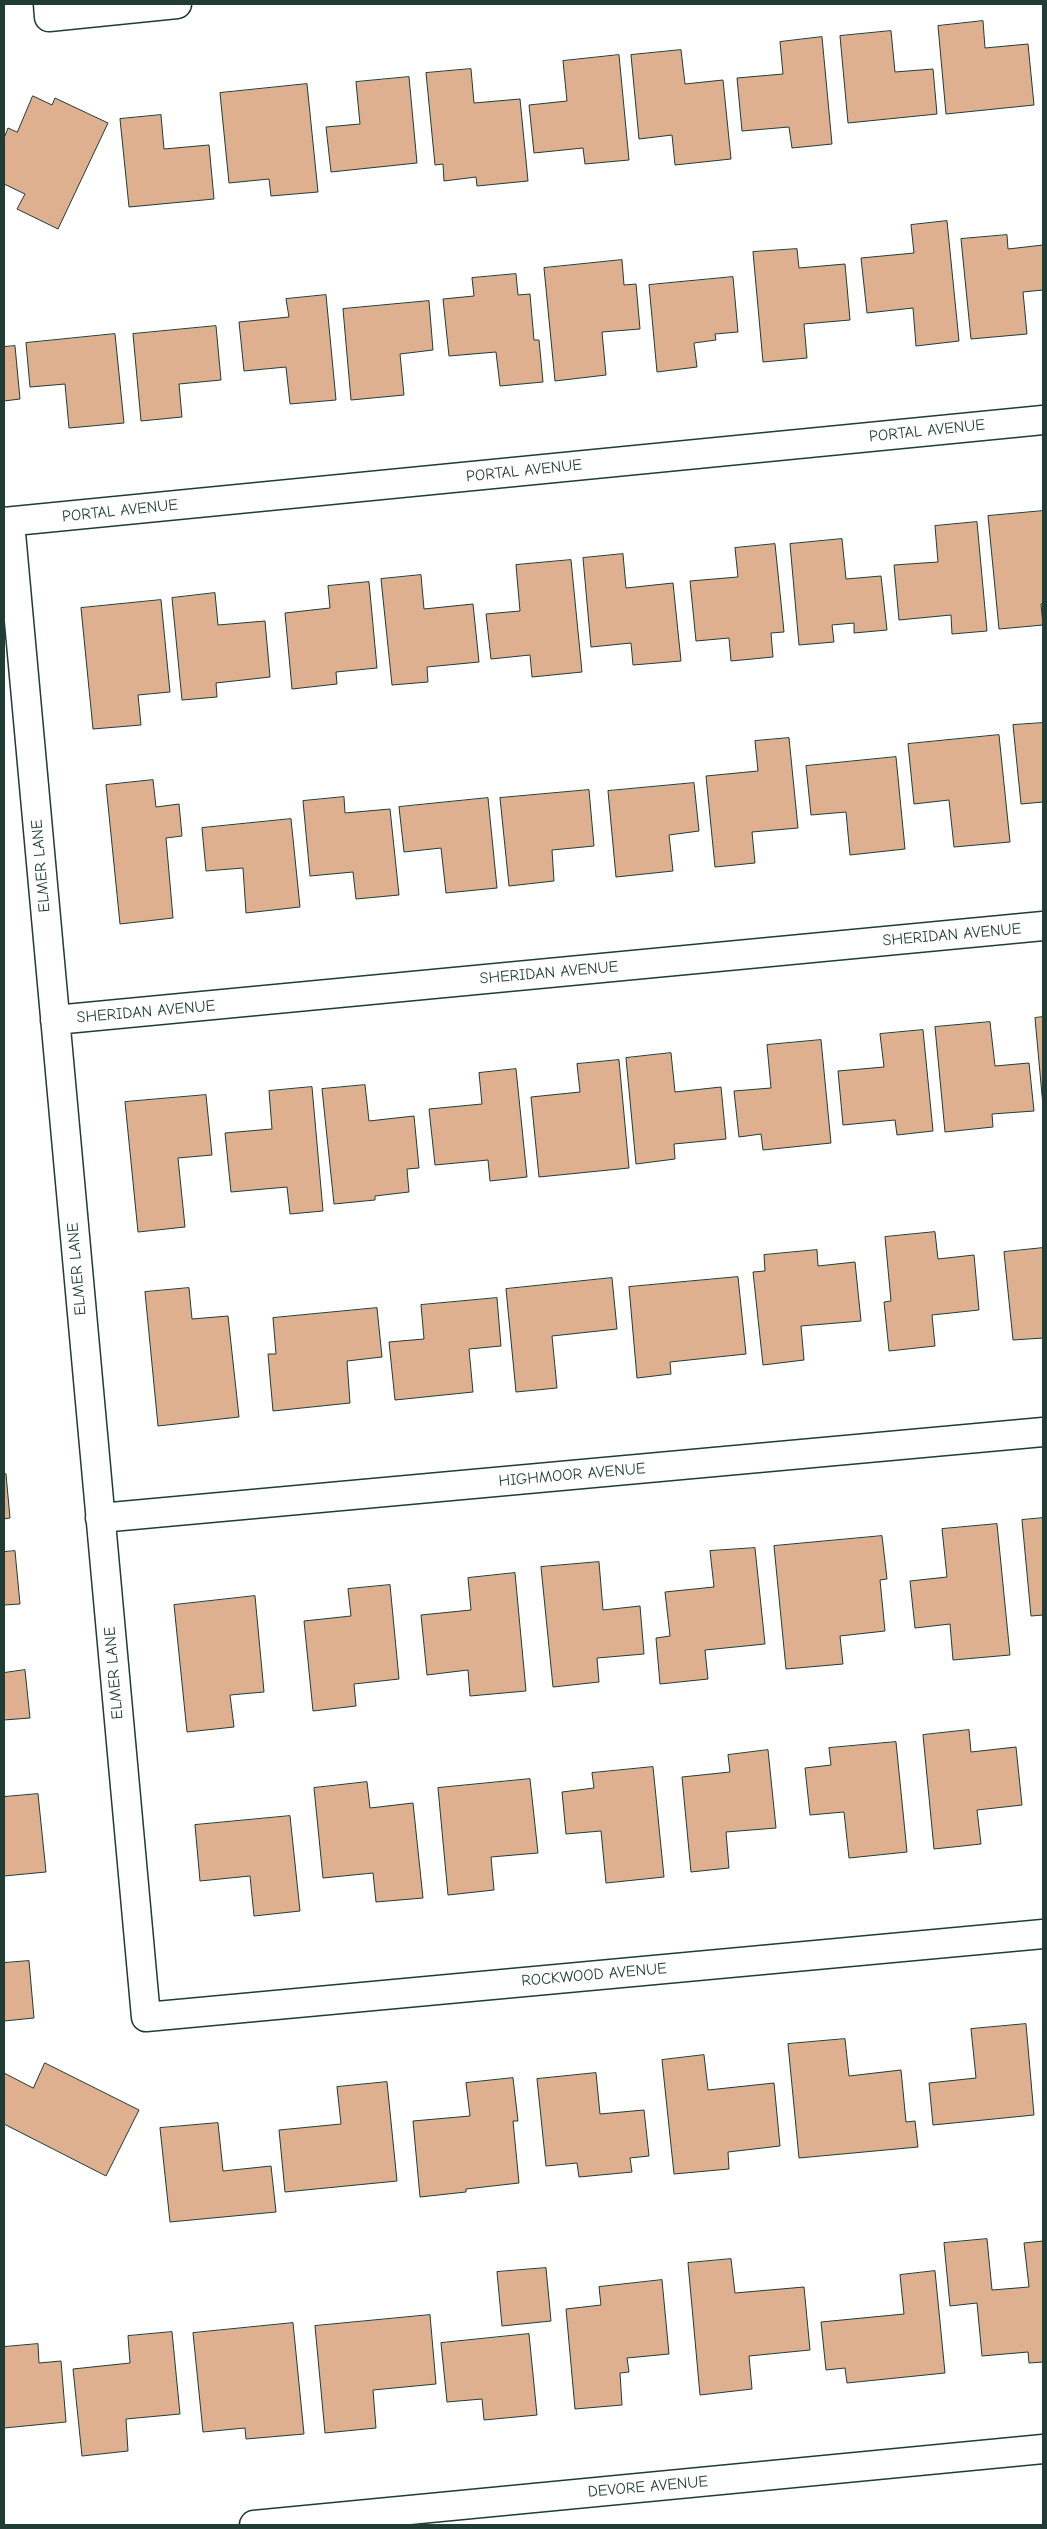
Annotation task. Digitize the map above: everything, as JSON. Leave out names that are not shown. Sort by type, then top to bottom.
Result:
[{"type":"street","points":[[48,10],[177,4]]},
{"type":"street","name":"PORTAL AVENUE","points":[[7,522],[1043,420]]},
{"type":"street","name":"ELMER LANE","points":[[7,522],[55,1020],[146,2017]]},
{"type":"street","name":"SHERIDAN AVENUE","points":[[55,1020],[1043,926]]},
{"type":"street","name":"HIGHMOOR AVENUE","points":[[100,1518],[1043,1432]]},
{"type":"street","name":"ROCKWOOD AVENUE","points":[[146,2017],[1043,1934]]},
{"type":"street","name":"DEVORE AVENUE","points":[[254,2525],[1043,2450]]},
{"type":"building","points":[[983,21],[985,48],[1028,44],[1034,105],[946,114],[938,26]]},
{"type":"building","points":[[891,31],[895,72],[933,69],[937,114],[848,123],[840,36]]},
{"type":"building","points":[[822,37],[832,144],[792,148],[789,127],[742,131],[737,78],[783,74],[780,42]]},
{"type":"building","points":[[681,50],[685,84],[723,80],[731,159],[675,165],[672,135],[639,139],[631,55]]},
{"type":"building","points":[[619,55],[629,160],[585,164],[583,148],[534,153],[529,105],[567,101],[563,61]]},
{"type":"building","points":[[471,69],[474,103],[520,99],[528,181],[477,186],[476,177],[444,181],[443,164],[435,165],[426,73]]},
{"type":"building","points":[[409,77],[417,163],[331,172],[326,127],[360,124],[356,82]]},
{"type":"building","points":[[307,84],[318,192],[271,196],[269,179],[229,183],[220,93]]},
{"type":"building","points":[[33,96],[52,105],[55,98],[108,123],[58,229],[17,209],[25,194],[4,184],[4,138],[8,128],[17,132]]},
{"type":"building","points":[[161,115],[164,149],[209,145],[214,199],[129,207],[120,119]]},
{"type":"building","points":[[947,221],[959,341],[916,346],[913,308],[867,313],[861,258],[914,253],[911,225]]},
{"type":"building","points":[[1007,235],[1008,249],[1043,245],[1043,290],[1023,292],[1027,334],[971,339],[961,239]]},
{"type":"building","points":[[797,249],[799,268],[845,264],[850,320],[804,324],[807,358],[763,362],[753,252]]},
{"type":"building","points":[[622,260],[624,285],[636,284],[640,329],[602,332],[606,375],[555,381],[544,268]]},
{"type":"building","points":[[516,274],[518,295],[530,294],[534,340],[539,340],[543,382],[500,386],[496,352],[449,356],[443,299],[474,296],[472,278]]},
{"type":"building","points":[[733,277],[738,332],[715,334],[716,340],[694,343],[697,367],[657,372],[649,285]]},
{"type":"building","points":[[326,295],[336,400],[290,404],[286,367],[244,371],[239,322],[289,317],[286,299]]},
{"type":"building","points":[[429,301],[433,350],[400,354],[404,395],[351,400],[343,309]]},
{"type":"building","points":[[216,326],[221,380],[179,384],[182,417],[141,421],[133,334]]},
{"type":"building","points":[[115,334],[124,423],[69,428],[65,384],[30,387],[26,343]]},
{"type":"building","points":[[15,346],[20,399],[4,401],[4,347]]},
{"type":"building","points":[[1043,511],[1043,603],[1041,604],[1043,625],[999,629],[988,516]]},
{"type":"building","points":[[977,522],[987,631],[952,634],[951,615],[899,620],[894,565],[938,562],[935,526]]},
{"type":"building","points":[[842,539],[846,579],[881,576],[887,630],[854,633],[854,623],[832,625],[834,642],[799,645],[790,544]]},
{"type":"building","points":[[775,544],[784,632],[771,633],[773,657],[731,661],[729,638],[696,641],[690,581],[738,577],[735,548]]},
{"type":"building","points":[[623,554],[626,588],[673,583],[681,661],[633,665],[631,643],[591,647],[583,558]]},
{"type":"building","points":[[571,560],[582,672],[532,677],[530,655],[491,659],[486,614],[520,611],[516,565]]},
{"type":"building","points":[[421,575],[424,609],[473,604],[479,662],[427,667],[428,682],[392,685],[381,579]]},
{"type":"building","points":[[369,582],[377,668],[336,672],[337,684],[292,689],[285,613],[330,608],[328,586]]},
{"type":"building","points":[[215,593],[218,625],[265,621],[270,677],[216,683],[217,697],[182,700],[172,598]]},
{"type":"building","points":[[161,600],[170,692],[138,695],[141,725],[93,729],[81,608]]},
{"type":"building","points":[[1043,723],[1043,802],[1021,804],[1013,725]]},
{"type":"building","points":[[999,735],[1010,842],[954,847],[949,800],[914,804],[908,744]]},
{"type":"building","points":[[789,738],[798,828],[752,832],[755,863],[715,867],[706,776],[758,771],[755,741]]},
{"type":"building","points":[[896,757],[905,849],[850,855],[846,812],[811,815],[806,766]]},
{"type":"building","points":[[153,780],[156,807],[179,804],[182,836],[166,838],[173,918],[120,924],[106,785]]},
{"type":"building","points":[[694,783],[699,831],[669,835],[673,871],[616,877],[608,791]]},
{"type":"building","points":[[589,790],[594,846],[552,850],[554,881],[509,886],[500,798]]},
{"type":"building","points":[[344,797],[345,813],[390,809],[399,895],[356,899],[353,872],[310,876],[303,801]]},
{"type":"building","points":[[488,798],[497,888],[446,893],[441,848],[404,852],[399,807]]},
{"type":"building","points":[[291,819],[300,907],[246,913],[243,868],[206,871],[202,828]]},
{"type":"building","points":[[1043,1017],[1043,1106],[1035,1018]]},
{"type":"building","points":[[990,1022],[995,1066],[1029,1063],[1034,1111],[992,1114],[993,1127],[945,1132],[935,1027]]},
{"type":"building","points":[[923,1030],[933,1131],[897,1135],[895,1120],[843,1125],[838,1071],[884,1067],[880,1034]]},
{"type":"building","points":[[821,1040],[831,1143],[763,1150],[761,1134],[739,1137],[734,1091],[771,1088],[767,1045]]},
{"type":"building","points":[[671,1053],[675,1092],[721,1087],[726,1139],[674,1144],[675,1159],[636,1164],[626,1058]]},
{"type":"building","points":[[619,1060],[629,1168],[539,1177],[531,1097],[580,1092],[577,1064]]},
{"type":"building","points":[[516,1069],[527,1177],[490,1181],[488,1160],[435,1165],[429,1109],[482,1104],[479,1073]]},
{"type":"building","points":[[365,1085],[369,1121],[414,1116],[419,1168],[407,1169],[409,1192],[375,1196],[375,1200],[334,1204],[322,1089]]},
{"type":"building","points":[[312,1087],[323,1211],[290,1214],[287,1187],[231,1192],[225,1133],[272,1129],[269,1091]]},
{"type":"building","points":[[206,1095],[212,1155],[178,1158],[185,1227],[138,1232],[125,1102]]},
{"type":"building","points":[[935,1232],[938,1259],[974,1255],[979,1310],[932,1315],[935,1346],[889,1351],[884,1302],[891,1301],[885,1237]]},
{"type":"building","points":[[1043,1248],[1043,1338],[1013,1340],[1004,1252]]},
{"type":"building","points":[[817,1250],[818,1266],[855,1262],[861,1321],[801,1326],[804,1360],[763,1365],[753,1272],[765,1271],[764,1255]]},
{"type":"building","points":[[738,1277],[746,1354],[670,1362],[671,1374],[637,1378],[629,1287]]},
{"type":"building","points":[[612,1278],[617,1329],[552,1336],[557,1388],[516,1392],[506,1289]]},
{"type":"building","points":[[189,1288],[192,1319],[228,1316],[239,1417],[158,1426],[145,1292]]},
{"type":"building","points":[[497,1298],[501,1346],[469,1349],[473,1392],[395,1400],[389,1342],[424,1339],[421,1305]]},
{"type":"building","points":[[377,1308],[382,1357],[347,1361],[350,1403],[273,1411],[268,1354],[276,1354],[273,1318]]},
{"type":"building","points":[[6,1474],[10,1518],[4,1519],[4,1475]]},
{"type":"building","points":[[1043,1518],[1043,1615],[1031,1616],[1022,1520]]},
{"type":"building","points":[[997,1524],[1010,1655],[953,1660],[950,1624],[915,1628],[910,1581],[947,1577],[942,1529]]},
{"type":"building","points":[[882,1536],[887,1579],[880,1580],[885,1631],[840,1636],[843,1664],[786,1669],[774,1546]]},
{"type":"building","points":[[755,1548],[765,1644],[705,1650],[708,1679],[660,1684],[656,1638],[670,1636],[665,1592],[714,1587],[710,1551]]},
{"type":"building","points":[[15,1551],[20,1604],[4,1605],[4,1552]]},
{"type":"building","points":[[599,1562],[603,1610],[640,1606],[644,1654],[597,1658],[599,1682],[553,1687],[541,1567]]},
{"type":"building","points":[[515,1573],[526,1691],[470,1696],[468,1670],[427,1675],[421,1615],[471,1610],[468,1578]]},
{"type":"building","points":[[390,1585],[399,1679],[354,1684],[356,1706],[313,1711],[304,1621],[351,1616],[348,1589]]},
{"type":"building","points":[[255,1596],[264,1692],[230,1695],[234,1727],[187,1732],[174,1605]]},
{"type":"building","points":[[25,1670],[30,1718],[4,1720],[4,1673]]},
{"type":"building","points":[[969,1730],[971,1752],[1016,1747],[1022,1805],[977,1810],[981,1844],[934,1849],[923,1735]]},
{"type":"building","points":[[896,1742],[907,1852],[849,1858],[844,1812],[810,1815],[805,1768],[831,1765],[829,1748]]},
{"type":"building","points":[[768,1750],[776,1828],[726,1832],[729,1868],[691,1872],[682,1777],[730,1772],[728,1755]]},
{"type":"building","points":[[653,1767],[664,1877],[606,1883],[601,1831],[566,1834],[562,1792],[594,1788],[592,1773]]},
{"type":"building","points":[[530,1779],[538,1853],[491,1857],[494,1890],[448,1895],[438,1788]]},
{"type":"building","points":[[367,1782],[370,1808],[413,1803],[423,1898],[376,1902],[373,1873],[323,1878],[314,1788]]},
{"type":"building","points":[[38,1794],[46,1872],[4,1876],[4,1797]]},
{"type":"building","points":[[290,1816],[300,1911],[254,1916],[250,1876],[200,1881],[195,1825]]},
{"type":"building","points":[[29,1961],[34,2018],[4,2021],[4,1963]]},
{"type":"building","points":[[1026,2024],[1034,2115],[933,2125],[929,2083],[976,2078],[971,2029]]},
{"type":"building","points":[[845,2039],[849,2076],[901,2070],[906,2122],[915,2121],[918,2147],[799,2158],[788,2044]]},
{"type":"building","points":[[704,2055],[708,2090],[774,2083],[780,2146],[728,2152],[729,2169],[674,2174],[662,2060]]},
{"type":"building","points":[[45,2063],[139,2110],[106,2176],[4,2124],[4,2073],[33,2088]]},
{"type":"building","points":[[596,2073],[600,2114],[644,2110],[649,2156],[630,2158],[632,2172],[579,2177],[577,2163],[546,2166],[537,2079]]},
{"type":"building","points":[[513,2078],[518,2121],[513,2121],[519,2183],[420,2197],[413,2121],[470,2116],[466,2083]]},
{"type":"building","points":[[387,2082],[397,2181],[285,2192],[279,2130],[341,2124],[337,2087]]},
{"type":"building","points":[[218,2123],[223,2171],[271,2166],[276,2212],[170,2222],[160,2128]]},
{"type":"building","points":[[987,2239],[992,2290],[1029,2287],[1024,2243],[1043,2241],[1043,2362],[1029,2363],[1028,2352],[982,2356],[977,2303],[950,2306],[944,2243]]},
{"type":"building","points":[[731,2259],[735,2293],[804,2287],[810,2350],[749,2356],[752,2389],[700,2395],[688,2263]]},
{"type":"building","points":[[546,2268],[551,2321],[502,2326],[497,2272]]},
{"type":"building","points":[[935,2271],[945,2373],[847,2383],[845,2368],[826,2370],[821,2322],[904,2314],[900,2275]]},
{"type":"building","points":[[662,2280],[669,2354],[627,2358],[629,2372],[620,2373],[622,2405],[575,2409],[566,2309],[601,2305],[599,2287]]},
{"type":"building","points":[[430,2315],[436,2384],[373,2390],[376,2428],[325,2433],[315,2326]]},
{"type":"building","points":[[293,2323],[304,2434],[246,2439],[245,2428],[203,2432],[193,2333]]},
{"type":"building","points":[[172,2332],[180,2414],[126,2419],[128,2451],[82,2456],[73,2369],[130,2363],[128,2336]]},
{"type":"building","points":[[529,2334],[537,2415],[484,2420],[482,2399],[447,2402],[441,2343]]},
{"type":"building","points":[[38,2344],[39,2363],[61,2361],[66,2422],[4,2428],[4,2347]]}]
